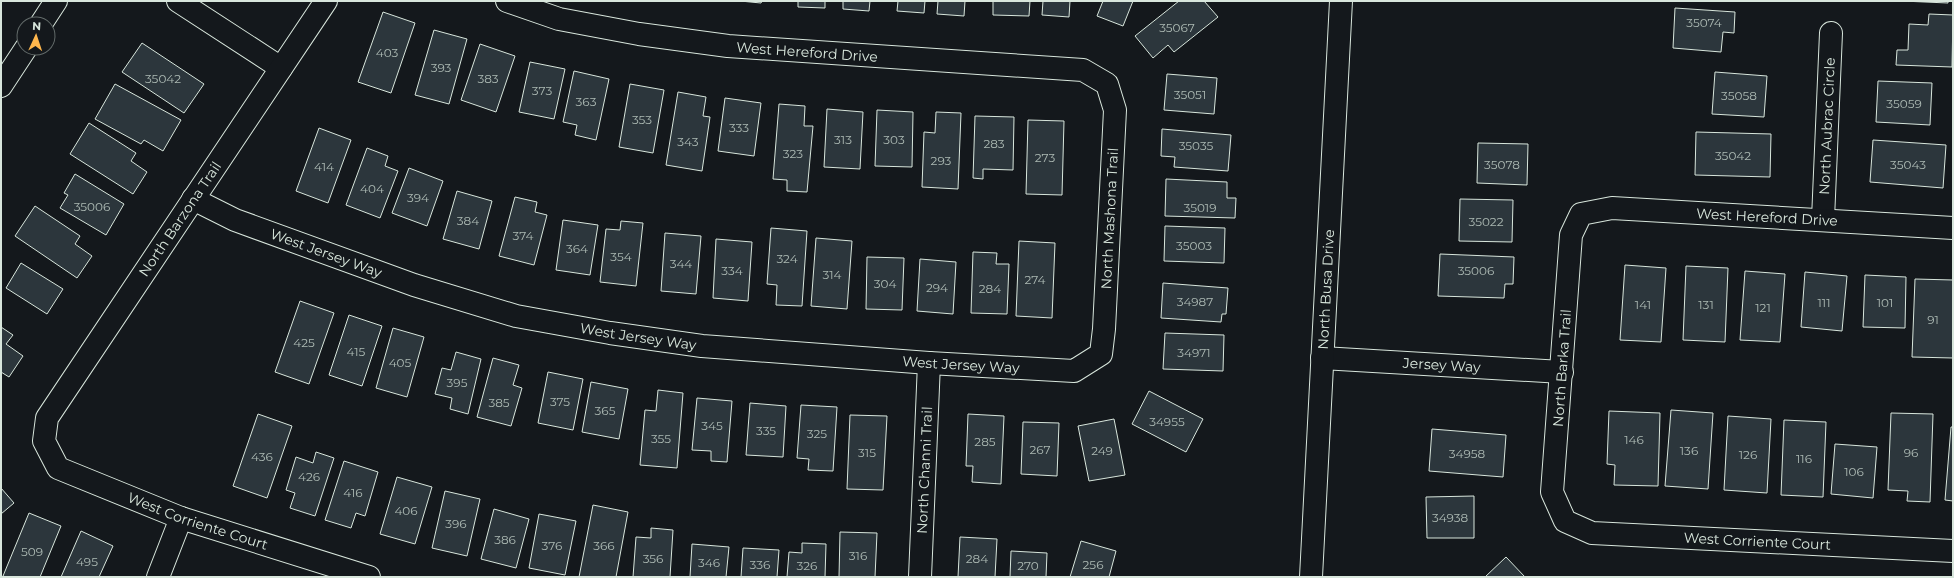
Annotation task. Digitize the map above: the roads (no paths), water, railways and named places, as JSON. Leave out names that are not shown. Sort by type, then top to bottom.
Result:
[{"type":"street","points":[[46,16],[56,1]]},
{"type":"street","points":[[178,1],[281,68]]},
{"type":"street","name":"North Barzona Trail","points":[[44,441],[46,418],[326,1]]},
{"type":"street","name":"West Hereford Drive","points":[[507,1],[559,19],[638,34],[728,46],[1083,70],[1107,84]]},
{"type":"street","name":"North Busa Drive","points":[[1311,577],[1340,1]]},
{"type":"street","name":"North Aubrac Circle","points":[[1823,219],[1831,33]]},
{"type":"street","points":[[1,86],[21,56]]},
{"type":"street","name":"North Mashona Trail","points":[[1101,354],[1104,329],[1115,110],[1107,84]]},
{"type":"street","name":"West Jersey Way","points":[[193,199],[235,220],[414,285],[516,316],[610,333],[702,346],[929,363],[1074,371],[1101,354]]},
{"type":"street","name":"West Hereford Drive","points":[[1581,214],[1612,208],[1823,219],[1953,228]]},
{"type":"street","name":"North Barka Trail","points":[[1565,521],[1552,492],[1571,235],[1581,214]]},
{"type":"street","name":"Jersey Way","points":[[1322,358],[1562,372]]},
{"type":"street","name":"North Channi Trail","points":[[920,577],[929,363]]},
{"type":"street","name":"West Corriente Court","points":[[44,441],[58,468],[182,518],[369,577]]},
{"type":"street","points":[[158,577],[182,518]]},
{"type":"street","name":"West Corriente Court","points":[[1565,521],[1592,534],[1953,551]]}]
